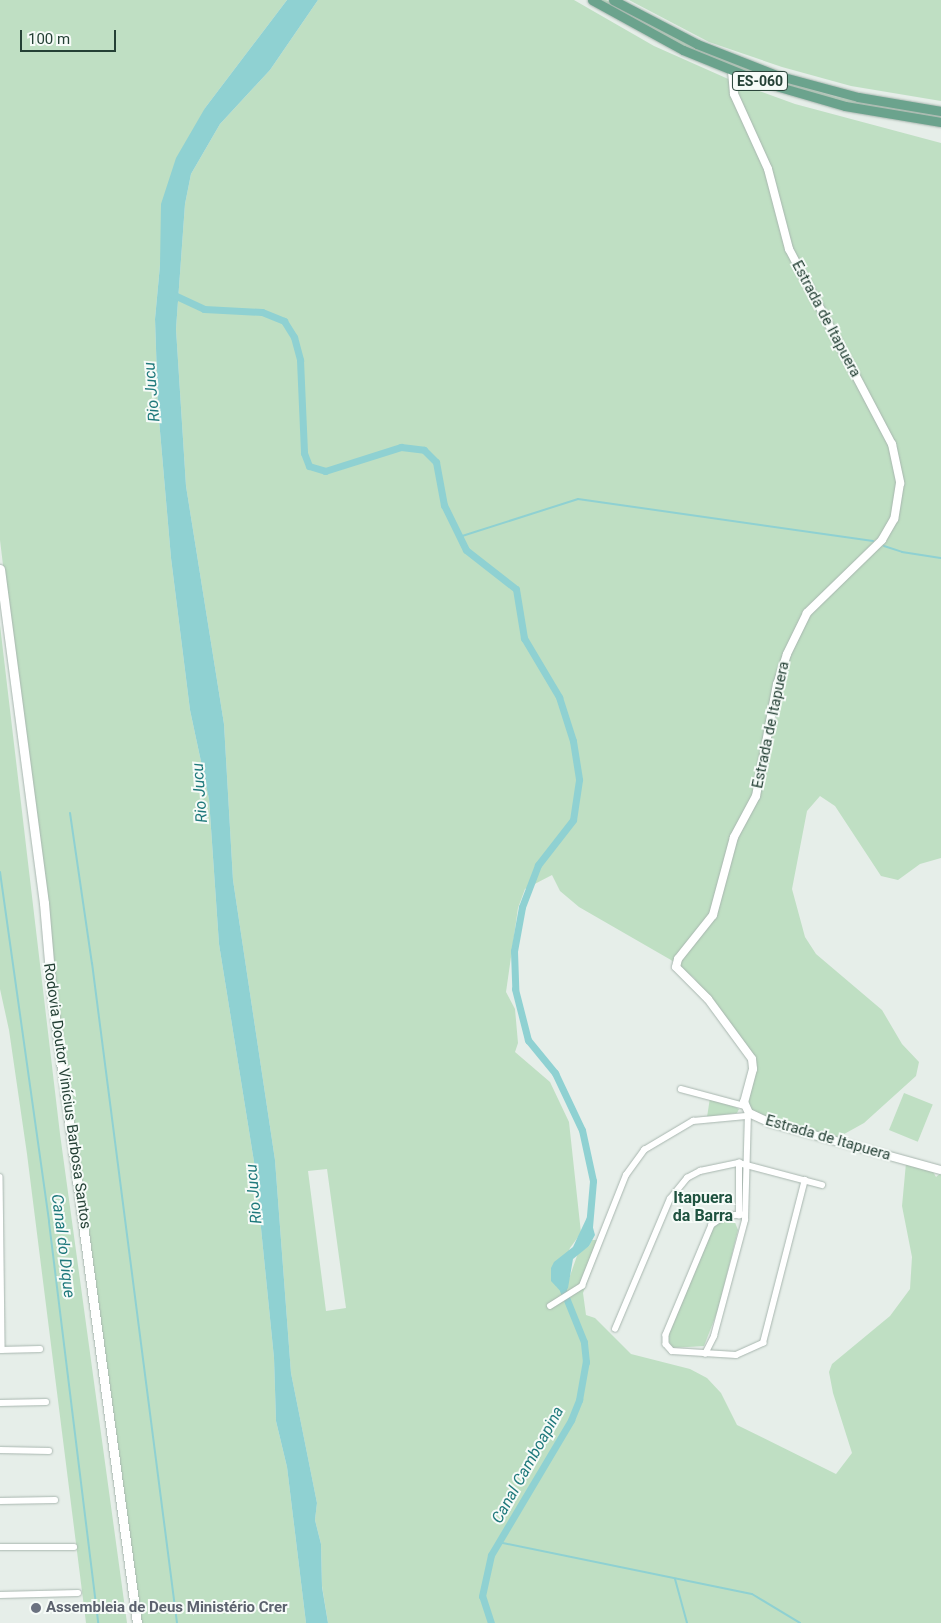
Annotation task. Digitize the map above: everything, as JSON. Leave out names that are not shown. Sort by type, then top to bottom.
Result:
[{"type":"main road","name":"ES-060","points":[[592,0],[659,38],[732,71],[845,106],[941,122]]},
{"type":"main road","name":"ES-060","points":[[613,0],[692,42],[766,72],[858,98],[941,111]]},
{"type":"main road","name":"Rodovia Doutor Vinícius Barbosa Santos","points":[[0,569],[44,903],[52,996],[137,1623]]},
{"type":"street","name":"Estrada de Itapuera","points":[[732,71],[734,94],[768,169],[789,249],[892,444],[900,483],[894,519],[882,540],[807,613],[786,654],[753,804],[734,837],[713,915],[676,962],[680,973],[708,999],[752,1060],[753,1069],[746,1112],[770,1123],[941,1170]]},
{"type":"street","points":[[682,1089],[746,1112]]},
{"type":"street","points":[[705,1354],[714,1336],[742,1216],[747,1164],[746,1112]]},
{"type":"street","points":[[550,1306],[566,1298],[584,1282],[626,1175],[644,1150],[693,1121],[746,1112]]},
{"type":"street","points":[[739,1163],[742,1216]]},
{"type":"street","points":[[615,1329],[675,1189],[700,1171],[739,1163],[822,1185]]},
{"type":"street","points":[[0,1177],[1,1350],[40,1349]]},
{"type":"street","points":[[742,1216],[721,1218],[712,1225],[666,1335],[666,1344],[672,1351],[705,1354],[740,1354],[763,1343],[805,1180]]},
{"type":"street","points":[[0,1402],[46,1402]]},
{"type":"street","points":[[0,1450],[49,1450]]},
{"type":"street","points":[[0,1500],[55,1500]]},
{"type":"street","points":[[0,1547],[74,1547]]},
{"type":"street","points":[[0,1595],[78,1593]]},
{"type":"green space","points":[[0,0],[287,0],[205,108],[160,265],[155,319],[158,408],[171,558],[190,710],[209,799],[219,944],[255,1168],[274,1358],[276,1421],[287,1467],[306,1623],[138,1623],[71,1133],[0,540]]},
{"type":"green space","points":[[318,0],[574,0],[654,46],[735,82],[795,104],[941,143],[941,858],[920,864],[898,880],[881,876],[835,806],[820,796],[807,811],[792,889],[805,937],[816,954],[882,1010],[902,1044],[919,1062],[916,1076],[864,1123],[837,1138],[767,1119],[752,1111],[746,1102],[755,1064],[694,978],[671,960],[579,907],[560,891],[552,875],[525,889],[518,908],[506,992],[515,1009],[518,1043],[515,1052],[550,1082],[569,1122],[581,1233],[570,1248],[556,1286],[564,1293],[578,1253],[589,1246],[592,1240],[603,1240],[583,1293],[586,1315],[595,1318],[631,1354],[690,1369],[707,1378],[721,1393],[737,1425],[836,1474],[852,1453],[833,1393],[829,1372],[832,1364],[890,1316],[910,1289],[912,1257],[902,1206],[906,1163],[932,1170],[936,1177],[941,1173],[941,1623],[328,1623],[322,1586],[321,1544],[315,1520],[317,1503],[291,1373],[275,1160],[233,880],[224,724],[186,486],[176,329],[185,204],[191,174],[220,124],[270,70]],"holes":[[[327,1169],[346,1308],[326,1311],[308,1171]]]},
{"type":"green space","points":[[600,0],[606,0],[696,48],[765,76],[836,97],[941,115],[941,119],[846,103],[764,79],[684,47]]},
{"type":"green space","points":[[629,0],[941,0],[941,101],[851,86],[782,67],[709,42]]},
{"type":"green space","points":[[0,625],[60,1134],[127,1623],[86,1623],[27,1154],[9,1030],[0,989]]},
{"type":"green space","points":[[904,1093],[933,1105],[918,1142],[889,1130]]},
{"type":"green space","points":[[710,1098],[739,1109],[737,1113],[707,1117]]},
{"type":"green space","points":[[723,1219],[734,1220],[738,1230],[718,1310],[704,1346],[672,1348],[667,1337],[714,1226]]},
{"type":"water","name":"Rio Jucu","points":[[287,0],[318,0],[270,70],[220,124],[191,174],[185,204],[176,329],[186,486],[224,724],[233,880],[275,1160],[291,1373],[317,1503],[315,1520],[321,1544],[322,1587],[328,1623],[306,1623],[287,1467],[276,1421],[274,1358],[255,1168],[219,944],[209,799],[190,710],[171,558],[158,408],[155,319],[160,265],[161,204],[176,158],[205,108]]},
{"type":"water","points":[[589,1213],[595,1235],[589,1246],[573,1259],[568,1288],[563,1294],[551,1281],[551,1268],[554,1262],[573,1247]]},
{"type":"waterway","name":"Canal Camboapina","points":[[172,294],[204,309],[262,312],[284,321],[294,337],[300,360],[304,453],[309,466],[325,471],[401,447],[424,450],[436,462],[444,505],[466,550],[516,589],[524,638],[559,697],[573,741],[579,780],[573,820],[538,865],[522,907],[514,951],[515,989],[528,1040],[555,1073],[582,1130],[593,1181],[589,1227]]},
{"type":"waterway","points":[[459,537],[578,499],[873,541]]},
{"type":"waterway","points":[[884,546],[902,552],[941,558]]},
{"type":"waterway","points":[[70,813],[92,963],[177,1623]]},
{"type":"waterway","name":"Canal do Dique","points":[[0,872],[49,1222],[98,1623]]},
{"type":"waterway","name":"Canal Camboapina","points":[[491,1623],[482,1596],[491,1555],[571,1420],[579,1400],[586,1362],[584,1342],[563,1290]]},
{"type":"waterway","points":[[498,1542],[752,1594],[800,1623]]},
{"type":"waterway","points":[[675,1579],[687,1623]]},
{"type":"place","name":"Assembleia de Deus Ministério Crer","points":[[36,1608]]},
{"type":"district","name":"Itapuera da Barra","points":[[703,1207]]}]
